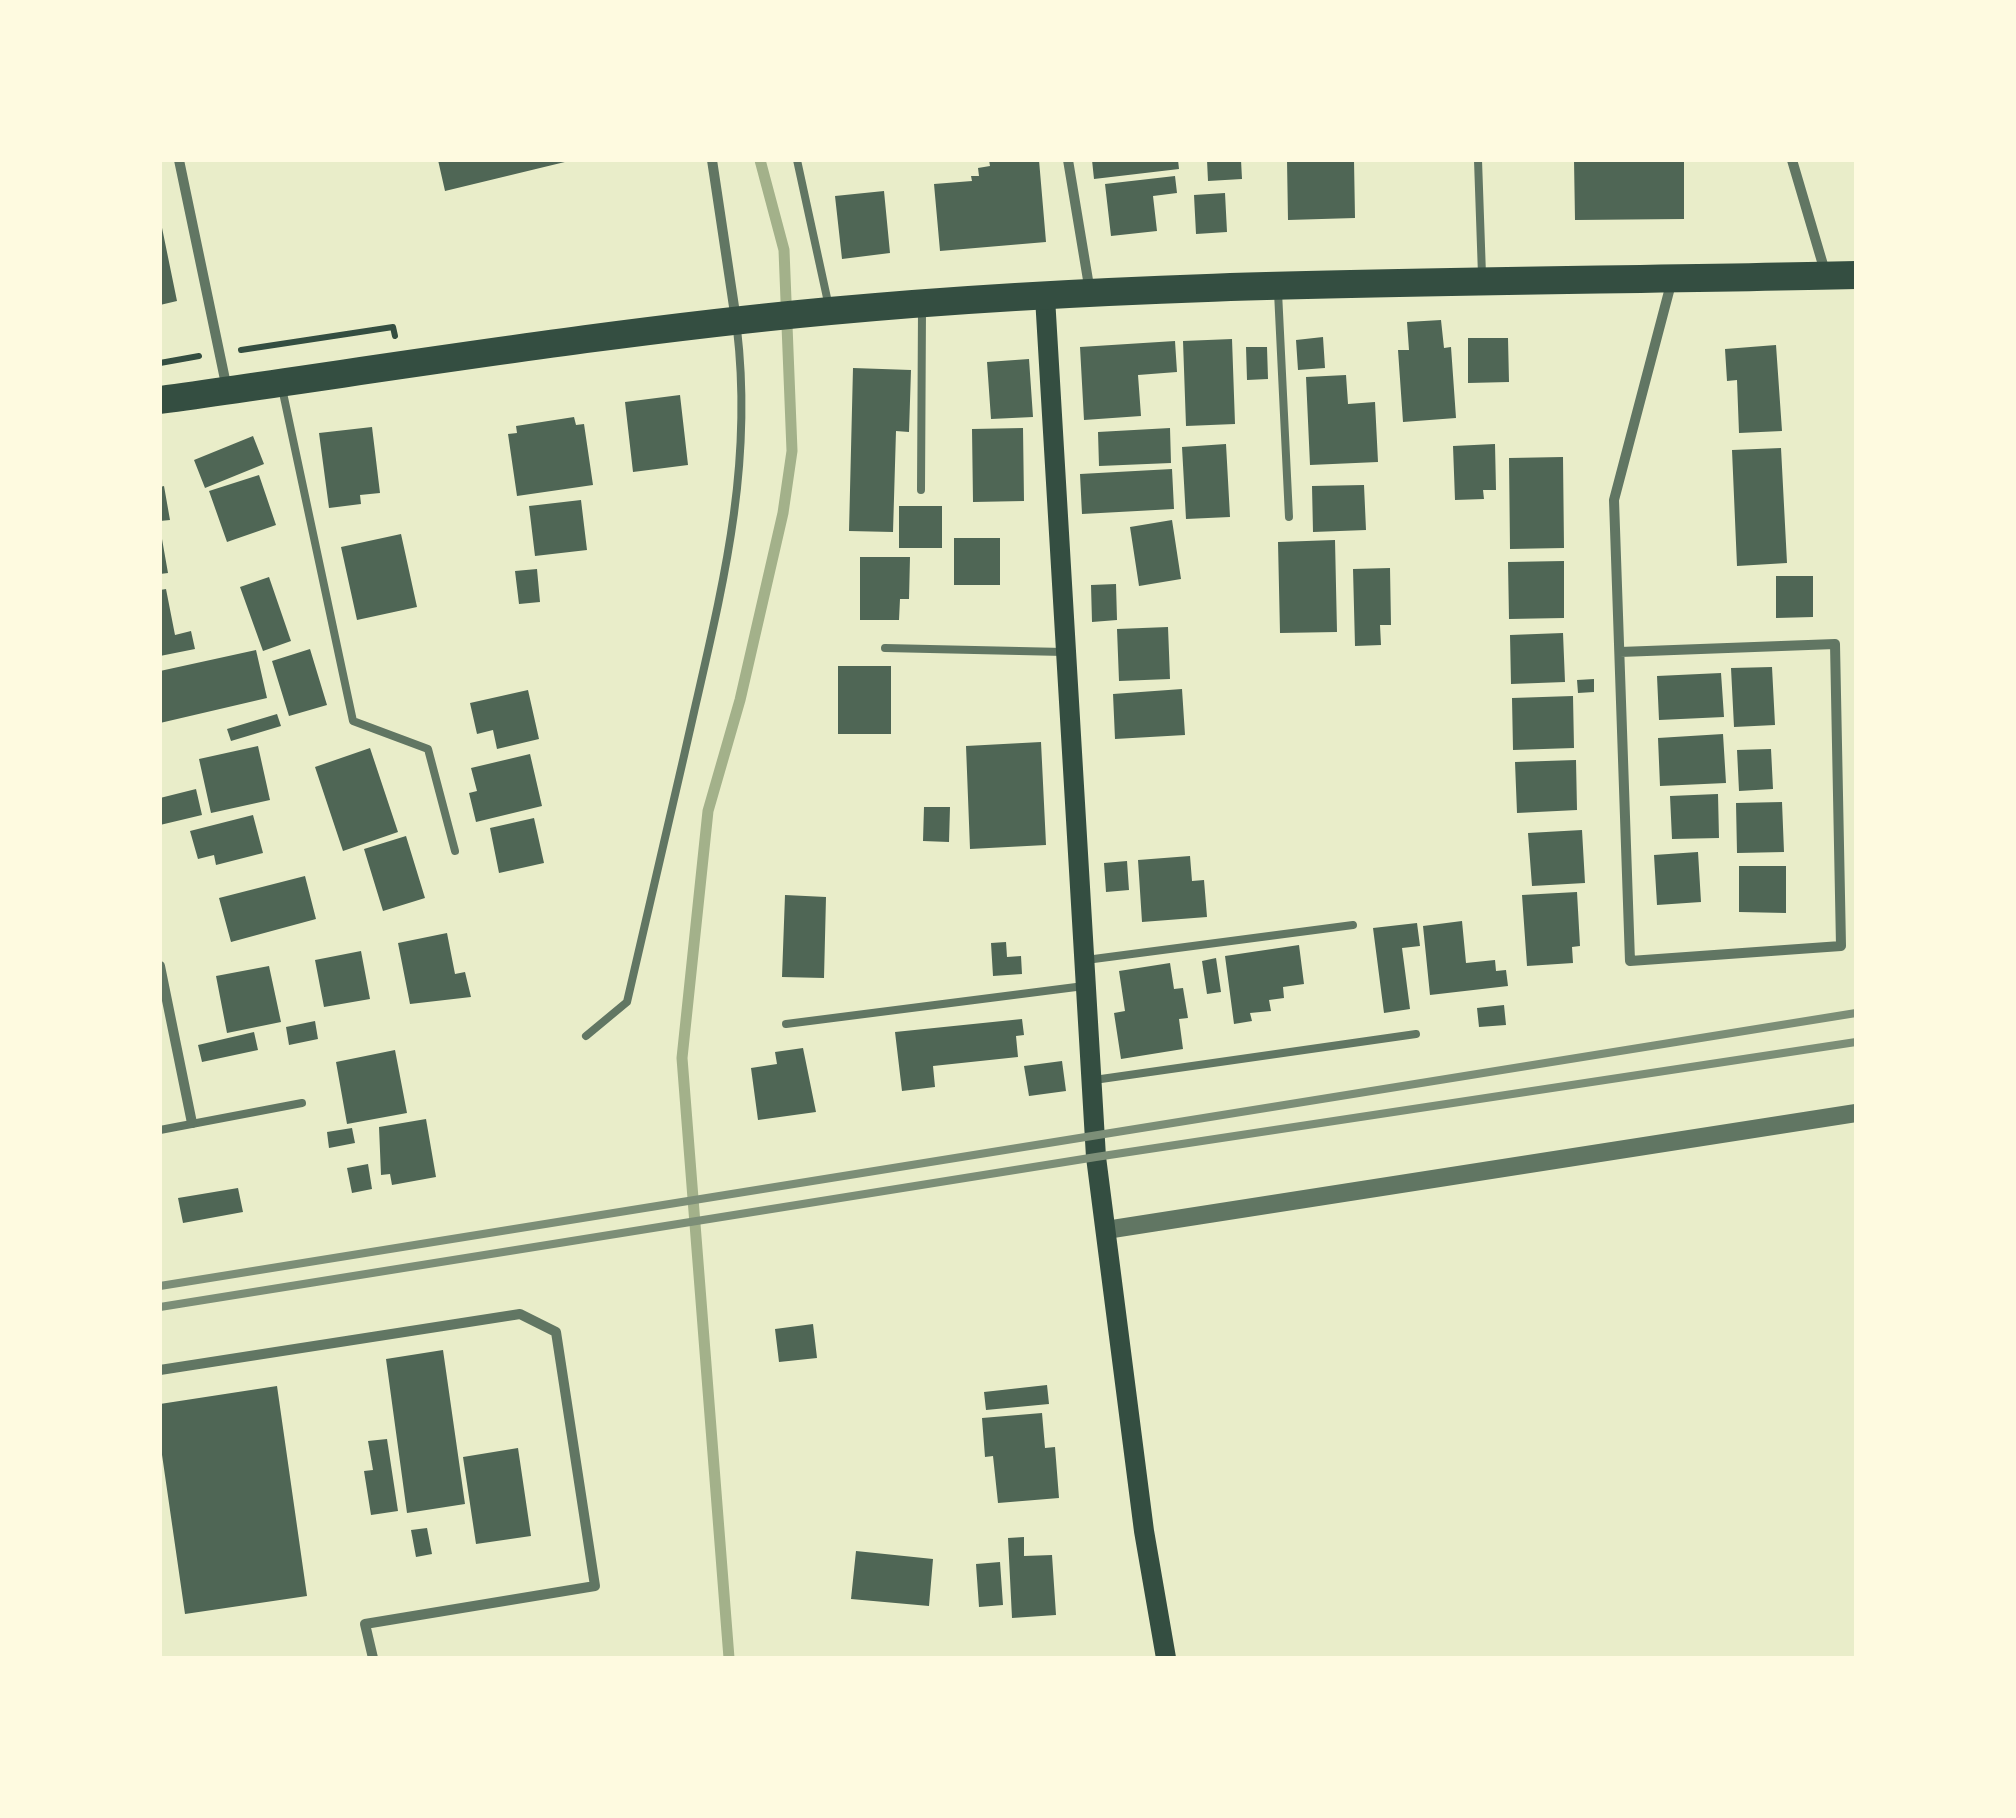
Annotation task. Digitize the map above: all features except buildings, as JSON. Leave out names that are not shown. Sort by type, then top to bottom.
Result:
[{"type":"highway","points":[[160,400],[566,339],[922,304],[1278,288],[1856,275]]},
{"type":"main road","points":[[1045,297],[1091,1081],[1106,1230],[1166,1658]]},
{"type":"street","points":[[179,160],[227,390]]},
{"type":"street","points":[[712,160],[747,320]]},
{"type":"street","points":[[1068,160],[1090,295]]},
{"type":"street","points":[[1792,160],[1826,276]]},
{"type":"street","points":[[1620,652],[1834,644],[1842,946],[1630,961],[1614,500],[1672,279]]},
{"type":"street","points":[[160,966],[192,1123]]},
{"type":"street","points":[[1106,1230],[1856,1112]]},
{"type":"street","points":[[160,1370],[520,1314],[556,1332],[595,1586],[364,1624],[372,1658]]},
{"type":"lane","points":[[797,160],[821,312]]},
{"type":"lane","points":[[1478,160],[1482,283]]},
{"type":"lane","points":[[1278,288],[1289,517]]},
{"type":"lane","points":[[922,304],[922,490]]},
{"type":"lane","points":[[586,1036],[627,1002],[712,634],[736,519],[744,445],[747,320]]},
{"type":"lane","points":[[280,382],[353,721],[428,749],[455,851]]},
{"type":"lane","points":[[885,648],[1064,652]]},
{"type":"lane","points":[[1082,960],[1354,925]]},
{"type":"lane","points":[[786,1024],[1084,986]]},
{"type":"lane","points":[[1091,1081],[1416,1034]]},
{"type":"lane","points":[[160,1130],[302,1102]]},
{"type":"waterway","points":[[729,1658],[682,1058],[708,811],[740,700],[783,513],[792,451],[784,250],[760,160]]},
{"type":"railway","points":[[160,1286],[1856,1013]]},
{"type":"railway","points":[[160,1307],[1096,1157],[1856,1042]]}]
